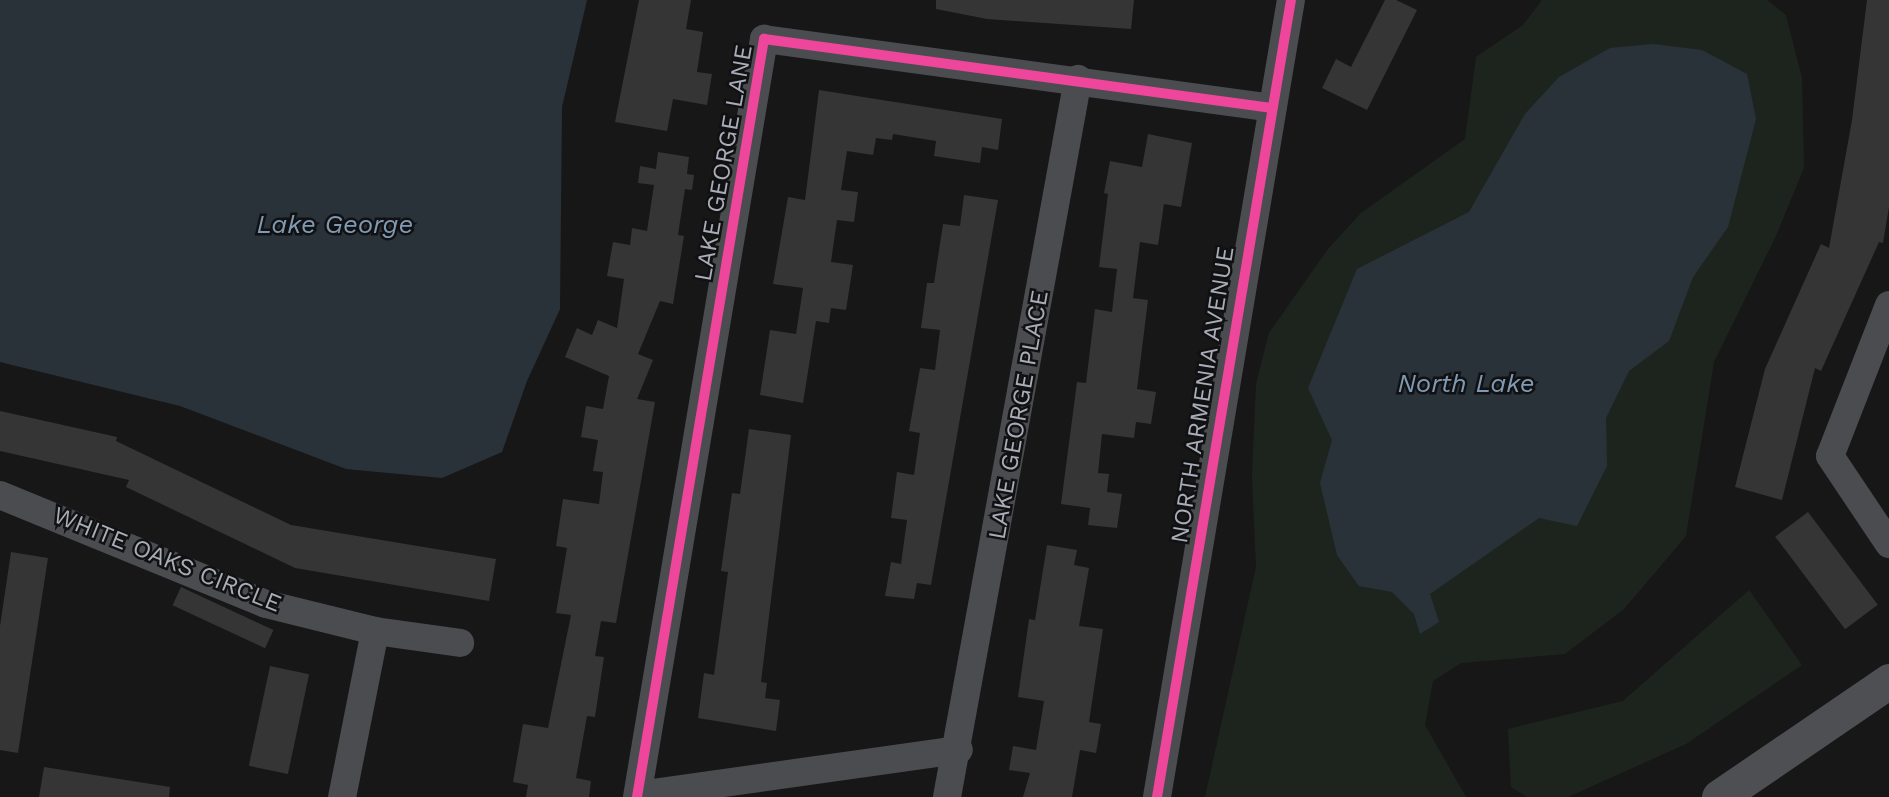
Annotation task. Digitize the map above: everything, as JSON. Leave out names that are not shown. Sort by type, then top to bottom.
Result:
[{"type":"main road","points":[[1719,797],[1889,681]]},
{"type":"street","name":"NORTH ARMENIA AVENUE","points":[[1157,797],[1291,0]]},
{"type":"street","name":"LAKE GEORGE LANE","points":[[637,796],[764,39],[1078,79],[1272,108]]},
{"type":"street","name":"LAKE GEORGE PLACE","points":[[947,797],[959,750],[1078,79]]},
{"type":"street","points":[[1889,305],[1830,456],[1889,544]]},
{"type":"street","name":"WHITE OAKS CIRCLE","points":[[0,495],[266,604],[375,631],[460,643]]},
{"type":"street","points":[[342,797],[375,631]]},
{"type":"street","points":[[637,796],[959,750]]},
{"type":"shaded area","points":[[1542,0],[1767,0],[1786,15],[1802,78],[1804,168],[1775,238],[1714,362],[1686,536],[1624,609],[1565,654],[1461,663],[1433,681],[1425,725],[1466,797],[1205,797],[1256,567],[1252,476],[1256,384],[1269,333],[1328,249],[1361,213],[1465,139],[1476,57],[1523,25]]},
{"type":"shaded area","points":[[1749,590],[1802,665],[1686,744],[1568,797],[1527,797],[1511,787],[1508,729],[1623,701]]},
{"type":"water","name":"Lake George","points":[[0,0],[587,0],[562,107],[560,309],[527,381],[502,452],[442,478],[346,469],[180,406],[0,362]]},
{"type":"water","name":"North Lake","points":[[1653,44],[1702,50],[1747,74],[1756,119],[1728,227],[1693,277],[1669,341],[1629,371],[1606,418],[1607,466],[1577,526],[1539,518],[1430,594],[1439,622],[1420,634],[1414,614],[1392,592],[1359,586],[1337,555],[1320,483],[1332,440],[1308,388],[1357,269],[1469,212],[1525,114],[1559,77],[1610,48]]},
{"type":"building","points":[[639,0],[691,0],[686,29],[703,32],[697,72],[712,74],[707,105],[673,99],[667,131],[615,122]]},
{"type":"building","points":[[936,0],[1134,0],[1131,29],[987,19],[936,9]]},
{"type":"building","points":[[1385,0],[1396,0],[1417,10],[1367,110],[1322,88],[1336,59],[1351,67]]},
{"type":"building","points":[[1867,0],[1889,0],[1889,207],[1883,243],[1879,242],[1821,371],[1815,368],[1782,500],[1735,487],[1765,369],[1821,244],[1829,248],[1852,120]]},
{"type":"building","points":[[819,90],[1002,119],[998,150],[982,147],[980,163],[934,156],[936,141],[893,134],[892,140],[876,138],[873,155],[847,151],[841,190],[858,192],[854,222],[837,220],[831,262],[853,265],[846,310],[831,308],[829,323],[816,321],[803,403],[760,395],[770,330],[796,334],[803,288],[773,284],[788,197],[805,200]]},
{"type":"building","points":[[1148,134],[1192,143],[1181,207],[1164,204],[1158,245],[1140,242],[1133,298],[1148,300],[1137,389],[1156,392],[1151,424],[1136,422],[1134,438],[1102,434],[1098,473],[1109,474],[1107,492],[1122,494],[1117,528],[1088,525],[1090,508],[1061,504],[1077,382],[1086,383],[1095,309],[1112,312],[1117,269],[1099,267],[1108,194],[1104,193],[1110,161],[1142,167]]},
{"type":"building","points":[[658,152],[689,157],[687,174],[694,175],[692,190],[685,189],[678,235],[684,236],[673,304],[660,301],[638,354],[653,360],[637,399],[655,402],[616,623],[601,621],[595,656],[604,657],[595,717],[587,716],[576,778],[591,781],[589,797],[526,797],[528,785],[513,782],[523,724],[548,728],[571,615],[556,613],[567,548],[556,546],[563,499],[599,504],[603,472],[593,471],[598,440],[581,437],[586,406],[603,409],[609,376],[565,357],[577,328],[592,335],[598,320],[617,328],[624,279],[607,276],[613,242],[630,245],[632,228],[647,231],[654,185],[638,183],[640,166],[656,169]]},
{"type":"building","points":[[964,195],[998,200],[931,585],[917,583],[914,599],[885,596],[891,562],[901,564],[907,520],[891,518],[897,472],[914,475],[920,433],[909,431],[920,368],[935,370],[940,330],[921,328],[927,283],[934,283],[943,224],[960,226]]},
{"type":"building","points":[[0,411],[117,437],[116,441],[291,525],[496,559],[489,601],[295,568],[126,487],[129,480],[0,451]]},
{"type":"building","points":[[749,429],[791,435],[761,682],[767,683],[765,698],[780,700],[776,731],[698,718],[704,673],[714,675],[728,572],[721,571],[732,493],[740,494]]},
{"type":"building","points":[[1808,512],[1878,605],[1845,629],[1775,537]]},
{"type":"building","points":[[1047,545],[1077,550],[1074,565],[1089,568],[1079,626],[1103,629],[1089,722],[1101,724],[1096,753],[1080,750],[1072,797],[1023,797],[1030,773],[1009,770],[1013,746],[1036,750],[1044,701],[1018,697],[1029,619],[1035,620]]},
{"type":"building","points":[[11,552],[48,558],[18,753],[0,750],[0,626]]},
{"type":"building","points":[[181,587],[273,630],[265,648],[173,605]]},
{"type":"building","points":[[270,666],[309,674],[288,774],[249,766]]},
{"type":"building","points":[[44,767],[170,787],[169,797],[39,797]]},
{"type":"cycle path","points":[[1157,797],[1291,0]]},
{"type":"cycle path","points":[[637,797],[764,39],[1272,108]]}]
